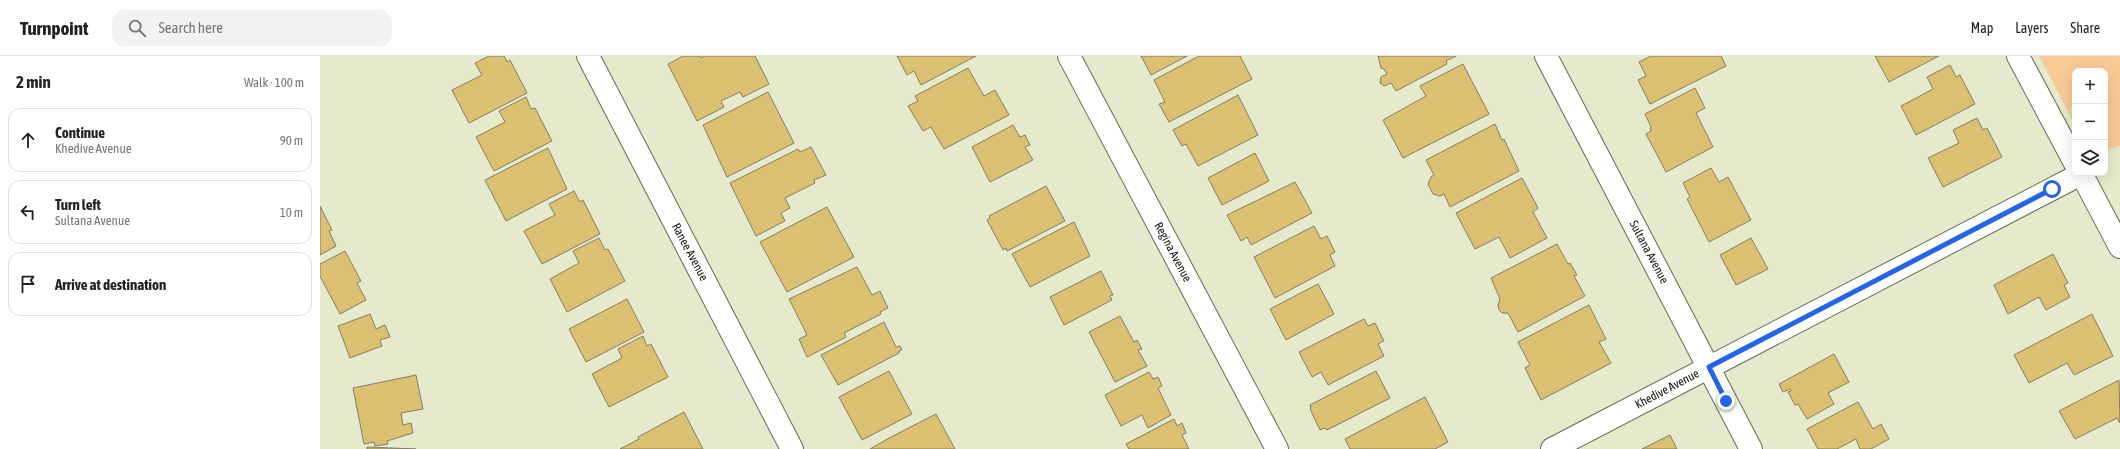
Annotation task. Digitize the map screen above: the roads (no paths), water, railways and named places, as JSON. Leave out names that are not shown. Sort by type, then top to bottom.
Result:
[{"type":"street","name":"Ranee Avenue","points":[[588,56],[792,449]]},
{"type":"street","name":"Regina Avenue","points":[[1069,56],[1277,449]]},
{"type":"street","name":"Sultana Avenue","points":[[1546,56],[1751,449]]},
{"type":"street","points":[[2018,56],[2072,157]]},
{"type":"street","name":"Khedive Avenue","points":[[1552,449],[2072,174]]},
{"type":"street","points":[[2082,176],[2120,247]]}]
